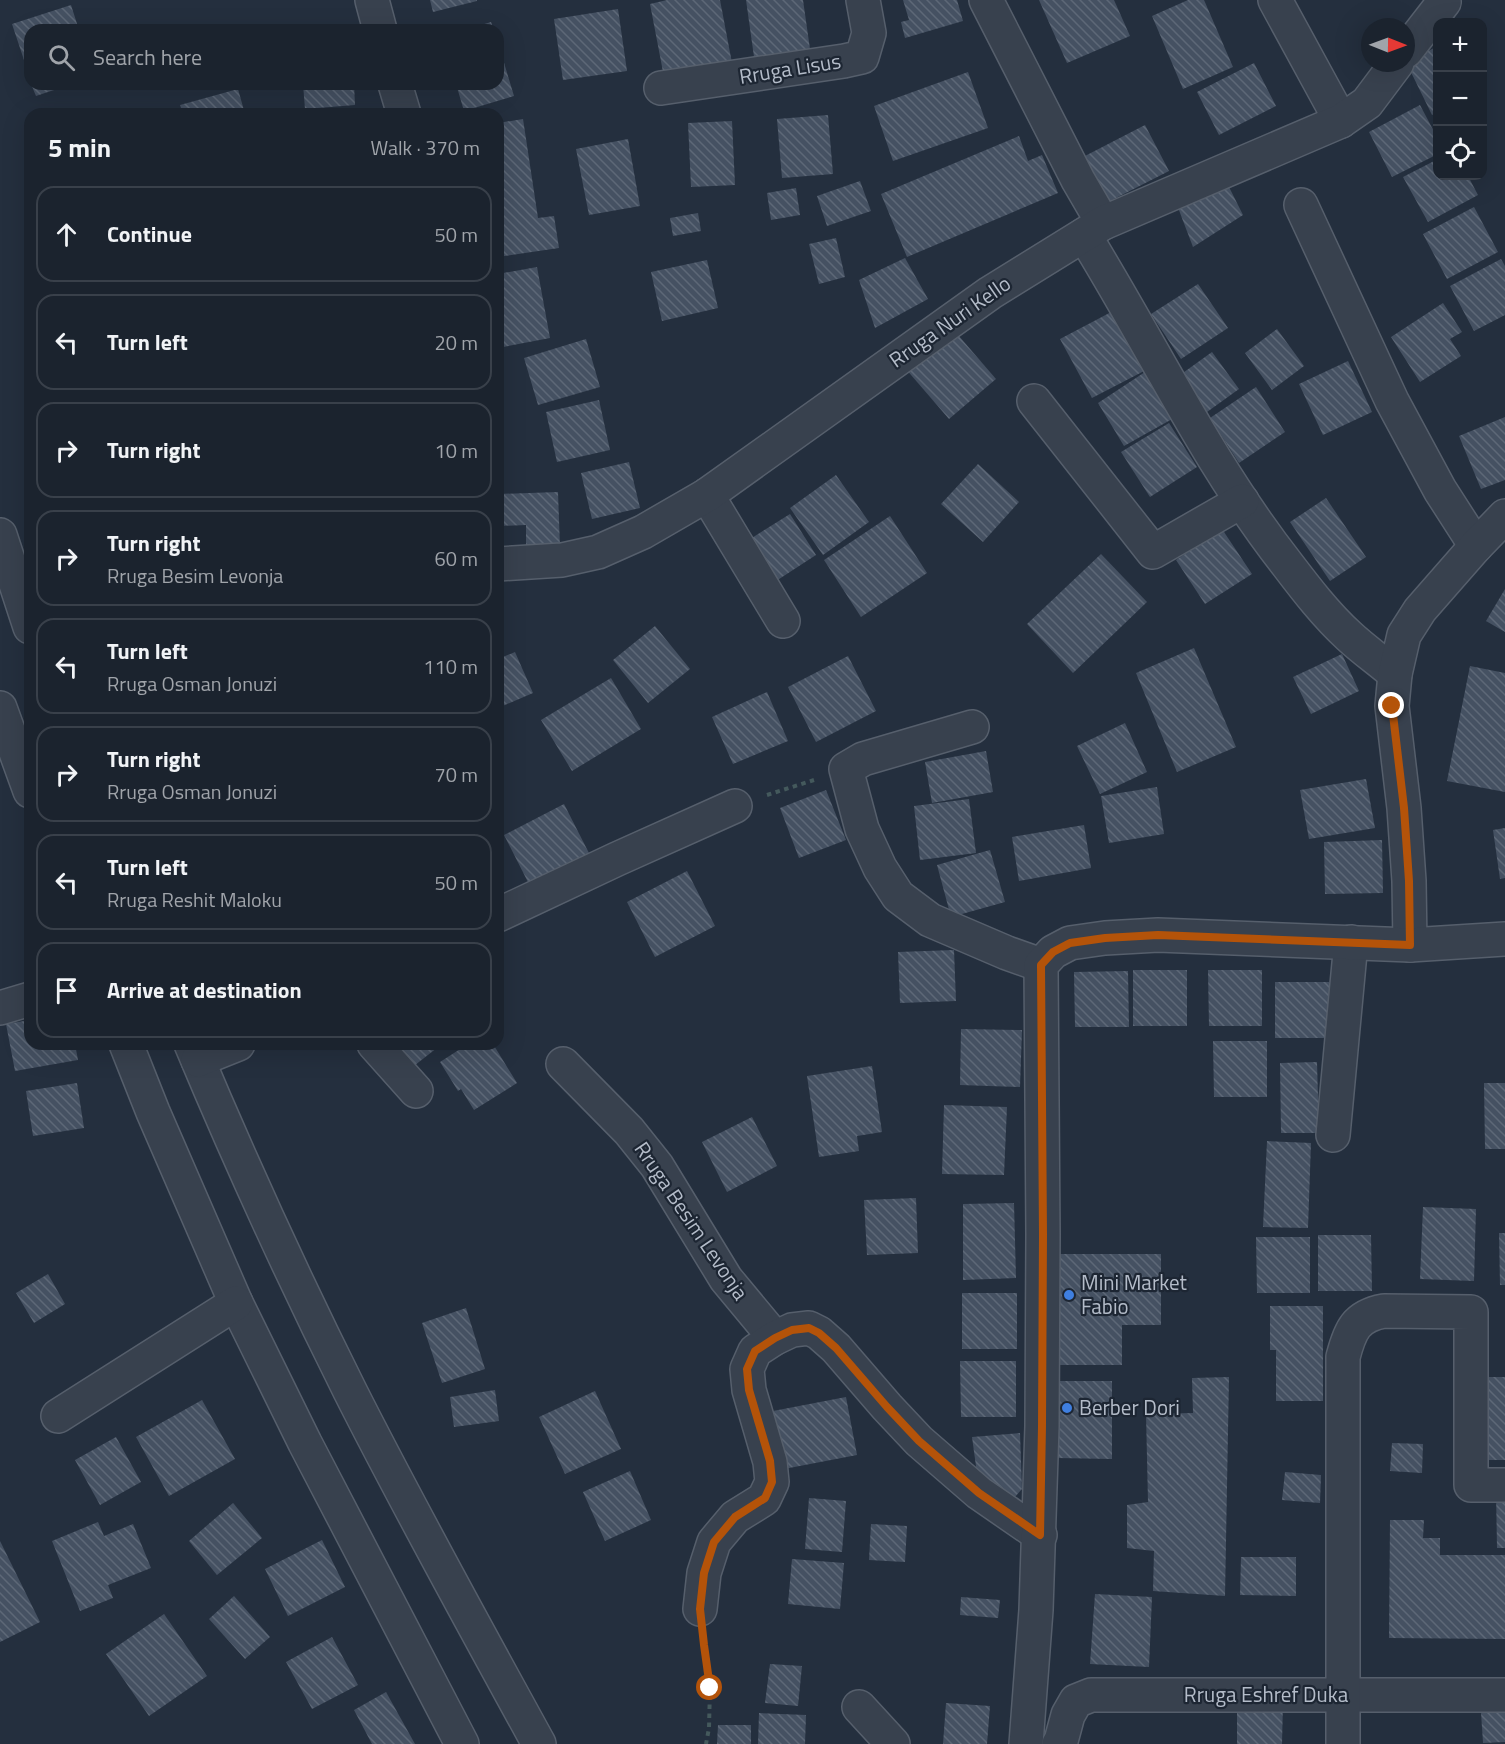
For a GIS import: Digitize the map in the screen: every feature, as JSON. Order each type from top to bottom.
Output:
[{"type":"street","points":[[372,0],[378,24]]},
{"type":"street","name":"Rruga Lisus","points":[[661,88],[862,57],[869,33],[863,0]]},
{"type":"street","points":[[986,0],[1073,170],[1110,278],[1204,444],[1265,536],[1310,593],[1348,636],[1395,674]]},
{"type":"street","points":[[1275,0],[1341,121]]},
{"type":"street","points":[[1415,39],[1444,2],[1443,0]]},
{"type":"street","name":"Rruga Nuri Kello","points":[[504,564],[562,560],[598,552],[643,531],[707,495],[990,293],[1094,230],[1341,121],[1367,103],[1390,72]]},
{"type":"street","points":[[397,90],[402,108]]},
{"type":"street","points":[[1301,205],[1392,401],[1440,490],[1476,546]]},
{"type":"street","points":[[1034,401],[1153,552],[1242,501]]},
{"type":"street","points":[[707,495],[783,621]]},
{"type":"street","points":[[1410,945],[1409,881],[1404,808],[1392,706],[1395,674],[1404,635],[1420,610],[1505,516]]},
{"type":"street","points":[[0,536],[24,605]]},
{"type":"street","points":[[0,708],[24,774]]},
{"type":"street","points":[[972,727],[863,759],[846,769],[862,829],[880,868],[898,896],[930,920],[1041,965]]},
{"type":"street","points":[[504,912],[735,806]]},
{"type":"street","points":[[1026,1744],[1040,1535],[1043,1234],[1041,965],[1053,952],[1070,943],[1105,938],[1158,935],[1410,945],[1505,939]]},
{"type":"street","points":[[1333,1135],[1351,942]]},
{"type":"street","points":[[0,1008],[24,1001]]},
{"type":"street","points":[[128,1050],[236,1303],[452,1740]]},
{"type":"street","points":[[379,1050],[416,1091]]},
{"type":"street","points":[[194,1052],[289,1263],[350,1391],[431,1547],[538,1744]]},
{"type":"street","name":"Rruga Besim Levonja","points":[[563,1064],[629,1131],[657,1166],[726,1279],[775,1338]]},
{"type":"street","points":[[58,1416],[236,1303]]},
{"type":"street","points":[[1343,1744],[1343,1357],[1347,1339],[1356,1325],[1370,1314],[1384,1311],[1471,1312],[1471,1485],[1505,1485]]},
{"type":"street","points":[[700,1609],[704,1573],[714,1542],[735,1517],[765,1498],[772,1482],[770,1461],[749,1390],[747,1369],[755,1351],[792,1330],[809,1328],[819,1333],[836,1348],[919,1441],[979,1493],[1040,1535]]},
{"type":"street","name":"Rruga Eshref Duka","points":[[1059,1744],[1068,1715],[1076,1701],[1091,1695],[1505,1695]]},
{"type":"street","points":[[859,1707],[893,1744]]},
{"type":"path","points":[[735,806],[846,769]]},
{"type":"path","points":[[700,1609],[710,1688],[709,1728],[706,1744]]},
{"type":"building","points":[[430,0],[477,0],[477,1],[433,12]]},
{"type":"building","points":[[667,0],[720,0],[732,63],[664,77],[650,4]]},
{"type":"building","points":[[746,0],[803,0],[811,56],[755,64]]},
{"type":"building","points":[[903,0],[957,0],[963,21],[905,38],[901,22],[909,20]]},
{"type":"building","points":[[1039,0],[1114,0],[1130,36],[1067,63]]},
{"type":"building","points":[[1188,0],[1204,0],[1233,67],[1183,89],[1152,16]]},
{"type":"building","points":[[71,5],[77,24],[24,24],[24,60],[12,24]]},
{"type":"building","points":[[618,9],[627,71],[563,80],[554,19]]},
{"type":"building","points":[[1433,48],[1432,115],[1411,72],[1415,72],[1415,58]]},
{"type":"building","points":[[504,63],[514,96],[474,108],[463,108],[458,90],[504,90]]},
{"type":"building","points":[[1254,63],[1276,106],[1219,135],[1197,92]]},
{"type":"building","points":[[968,72],[988,128],[893,161],[874,106]]},
{"type":"building","points":[[34,90],[54,90],[36,96]]},
{"type":"building","points":[[238,90],[243,108],[181,108],[180,105]]},
{"type":"building","points":[[303,90],[354,90],[355,105],[305,108]]},
{"type":"building","points":[[1420,105],[1433,130],[1433,156],[1392,177],[1369,132]]},
{"type":"building","points":[[828,115],[833,174],[782,178],[777,119]]},
{"type":"building","points":[[523,119],[538,218],[554,216],[559,248],[504,256],[504,122]]},
{"type":"building","points":[[732,121],[735,185],[691,187],[688,123]]},
{"type":"building","points":[[1145,125],[1169,171],[1106,203],[1083,157]]},
{"type":"building","points":[[1019,136],[1028,161],[1042,155],[1058,193],[907,257],[881,194]]},
{"type":"building","points":[[628,139],[640,206],[589,215],[576,149]]},
{"type":"building","points":[[1433,162],[1433,180],[1470,180],[1478,195],[1428,222],[1403,177]]},
{"type":"building","points":[[1223,175],[1243,215],[1193,247],[1177,205]]},
{"type":"building","points":[[860,181],[871,211],[827,226],[817,196]]},
{"type":"building","points":[[796,188],[800,215],[771,220],[767,193]]},
{"type":"building","points":[[1474,207],[1498,252],[1447,279],[1423,234]]},
{"type":"building","points":[[698,213],[701,231],[673,236],[670,218]]},
{"type":"building","points":[[836,238],[845,277],[819,284],[809,244]]},
{"type":"building","points":[[905,258],[928,299],[875,328],[859,280]]},
{"type":"building","points":[[1501,259],[1505,266],[1505,315],[1474,331],[1450,286]]},
{"type":"building","points":[[707,260],[718,308],[662,321],[651,272]]},
{"type":"building","points":[[537,267],[550,338],[504,347],[504,273]]},
{"type":"building","points":[[1198,284],[1228,328],[1181,359],[1151,314]]},
{"type":"building","points":[[1443,303],[1462,332],[1450,339],[1461,356],[1420,382],[1391,337]]},
{"type":"building","points":[[1115,310],[1146,370],[1092,398],[1060,339]]},
{"type":"building","points":[[952,328],[996,379],[949,419],[905,368]]},
{"type":"building","points":[[1277,329],[1304,366],[1272,390],[1245,353]]},
{"type":"building","points":[[586,339],[600,387],[538,405],[524,358]]},
{"type":"building","points":[[1212,352],[1239,389],[1207,412],[1180,375]]},
{"type":"building","points":[[1348,361],[1372,412],[1323,435],[1299,384]]},
{"type":"building","points":[[1145,372],[1174,418],[1124,446],[1098,403]]},
{"type":"building","points":[[1256,387],[1285,432],[1239,463],[1210,418]]},
{"type":"building","points":[[599,400],[610,450],[557,462],[546,412]]},
{"type":"building","points":[[1505,417],[1505,480],[1481,489],[1459,436]]},
{"type":"building","points":[[1169,423],[1197,467],[1150,497],[1121,452]]},
{"type":"building","points":[[629,462],[640,508],[592,519],[581,473]]},
{"type":"building","points":[[978,464],[1019,502],[983,542],[941,504]]},
{"type":"building","points":[[836,475],[869,522],[823,555],[790,508]]},
{"type":"building","points":[[558,492],[560,547],[526,548],[526,525],[504,526],[504,494]]},
{"type":"building","points":[[1326,498],[1366,557],[1330,581],[1290,522]]},
{"type":"building","points":[[790,514],[816,555],[773,583],[747,541]]},
{"type":"building","points":[[890,516],[927,573],[861,617],[824,560]]},
{"type":"building","points":[[1222,529],[1252,574],[1205,604],[1176,560]]},
{"type":"building","points":[[1101,554],[1147,602],[1073,673],[1027,624]]},
{"type":"building","points":[[1505,589],[1505,632],[1486,621]]},
{"type":"building","points":[[655,626],[690,669],[648,703],[613,660]]},
{"type":"building","points":[[1194,648],[1236,747],[1177,772],[1136,673]]},
{"type":"building","points":[[515,652],[533,693],[504,705],[504,657]]},
{"type":"building","points":[[1342,654],[1359,691],[1311,714],[1293,677]]},
{"type":"building","points":[[848,656],[876,711],[816,742],[788,687]]},
{"type":"building","points":[[1470,666],[1505,673],[1505,792],[1447,781]]},
{"type":"building","points":[[611,678],[641,729],[572,771],[541,720]]},
{"type":"building","points":[[767,692],[788,741],[733,764],[712,717]]},
{"type":"building","points":[[1125,723],[1147,772],[1100,794],[1077,746]]},
{"type":"building","points":[[986,751],[993,792],[932,803],[925,762]]},
{"type":"building","points":[[1366,779],[1375,828],[1309,839],[1300,790]]},
{"type":"building","points":[[1157,787],[1164,834],[1109,843],[1101,796]]},
{"type":"building","points":[[826,790],[846,840],[799,858],[780,808]]},
{"type":"building","points":[[969,799],[976,853],[920,860],[914,806]]},
{"type":"building","points":[[564,804],[592,859],[532,890],[504,835]]},
{"type":"building","points":[[1084,825],[1091,868],[1019,881],[1012,837]]},
{"type":"building","points":[[1505,828],[1505,878],[1500,879],[1493,830]]},
{"type":"building","points":[[1382,840],[1383,893],[1325,894],[1324,842]]},
{"type":"building","points":[[990,850],[1005,902],[951,917],[937,865]]},
{"type":"building","points":[[687,871],[715,926],[655,957],[627,902]]},
{"type":"building","points":[[954,950],[956,1001],[900,1003],[898,952]]},
{"type":"building","points":[[1133,970],[1187,970],[1187,1026],[1133,1026]]},
{"type":"building","points":[[1208,970],[1262,970],[1262,1026],[1209,1026]]},
{"type":"building","points":[[1128,971],[1129,1027],[1075,1027],[1074,972]]},
{"type":"building","points":[[1275,982],[1329,982],[1329,1038],[1275,1038]]},
{"type":"building","points":[[24,1021],[24,1050],[76,1050],[78,1060],[15,1071],[6,1024]]},
{"type":"building","points":[[961,1029],[1022,1030],[1020,1087],[960,1085]]},
{"type":"building","points":[[1213,1041],[1267,1041],[1267,1097],[1214,1097]]},
{"type":"building","points":[[396,1050],[434,1050],[410,1069]]},
{"type":"building","points":[[459,1050],[497,1050],[517,1083],[474,1110],[461,1089],[458,1091],[440,1062]]},
{"type":"building","points":[[1317,1062],[1319,1133],[1281,1133],[1280,1063]]},
{"type":"building","points":[[872,1066],[882,1132],[857,1136],[859,1151],[819,1157],[807,1076]]},
{"type":"building","points":[[77,1083],[84,1128],[33,1136],[26,1091]]},
{"type":"building","points":[[1484,1083],[1505,1083],[1505,1149],[1485,1149]]},
{"type":"building","points":[[944,1105],[1007,1107],[1004,1175],[942,1174]]},
{"type":"building","points":[[752,1117],[777,1166],[727,1192],[702,1142]]},
{"type":"building","points":[[1267,1141],[1311,1143],[1308,1228],[1263,1227]]},
{"type":"building","points":[[916,1198],[918,1253],[867,1255],[864,1200]]},
{"type":"building","points":[[1014,1203],[1016,1278],[963,1280],[963,1204]]},
{"type":"building","points":[[1423,1207],[1476,1209],[1474,1281],[1420,1279]]},
{"type":"building","points":[[1499,1233],[1505,1233],[1505,1285],[1500,1285]]},
{"type":"building","points":[[1318,1235],[1371,1235],[1372,1291],[1318,1291]]},
{"type":"building","points":[[1256,1237],[1310,1237],[1310,1293],[1257,1293]]},
{"type":"building","points":[[1057,1254],[1161,1254],[1161,1325],[1122,1325],[1122,1365],[1057,1365]]},
{"type":"building","points":[[48,1274],[65,1304],[34,1323],[16,1293]]},
{"type":"building","points":[[962,1293],[1017,1293],[1017,1349],[962,1349]]},
{"type":"building","points":[[1270,1306],[1323,1306],[1323,1401],[1276,1401],[1276,1350],[1270,1350]]},
{"type":"building","points":[[466,1308],[485,1369],[442,1383],[422,1323]]},
{"type":"building","points":[[960,1361],[1016,1361],[1016,1417],[961,1417]]},
{"type":"building","points":[[1229,1377],[1225,1596],[1153,1591],[1154,1551],[1127,1548],[1127,1505],[1148,1502],[1146,1414],[1193,1413],[1192,1378]]},
{"type":"building","points":[[1472,1377],[1505,1377],[1505,1460],[1473,1460]]},
{"type":"building","points":[[1057,1381],[1112,1381],[1112,1459],[1057,1458]]},
{"type":"building","points":[[495,1390],[499,1421],[454,1427],[450,1397]]},
{"type":"building","points":[[595,1391],[621,1449],[565,1474],[539,1417]]},
{"type":"building","points":[[846,1397],[857,1455],[784,1469],[773,1411]]},
{"type":"building","points":[[202,1400],[235,1459],[169,1496],[136,1437]]},
{"type":"building","points":[[1020,1433],[1022,1489],[1014,1498],[978,1481],[972,1437]]},
{"type":"building","points":[[116,1437],[141,1482],[100,1505],[75,1460]]},
{"type":"building","points":[[1392,1443],[1423,1444],[1422,1473],[1390,1471]]},
{"type":"building","points":[[630,1471],[651,1520],[605,1541],[583,1492]]},
{"type":"building","points":[[1285,1472],[1321,1475],[1320,1503],[1282,1500]]},
{"type":"building","points":[[1496,1491],[1505,1491],[1505,1548],[1497,1548]]},
{"type":"building","points":[[809,1498],[846,1501],[842,1552],[805,1549]]},
{"type":"building","points":[[233,1503],[262,1538],[217,1575],[189,1541]]},
{"type":"building","points":[[1390,1520],[1424,1520],[1423,1538],[1440,1538],[1440,1555],[1505,1555],[1505,1639],[1389,1638]]},
{"type":"building","points":[[98,1522],[104,1536],[133,1524],[151,1568],[108,1585],[113,1598],[80,1611],[52,1541]]},
{"type":"building","points":[[871,1524],[907,1526],[905,1562],[869,1560]]},
{"type":"building","points":[[322,1540],[345,1587],[288,1616],[265,1569]]},
{"type":"building","points":[[0,1541],[40,1622],[0,1642]]},
{"type":"building","points":[[1241,1557],[1296,1557],[1296,1596],[1240,1595]]},
{"type":"building","points":[[792,1559],[844,1563],[840,1609],[788,1604]]},
{"type":"building","points":[[1095,1594],[1152,1597],[1149,1667],[1090,1664]]},
{"type":"building","points":[[234,1596],[270,1637],[245,1659],[209,1619]]},
{"type":"building","points":[[961,1597],[1000,1600],[998,1618],[960,1615]]},
{"type":"building","points":[[164,1614],[207,1676],[149,1716],[106,1654]]},
{"type":"building","points":[[332,1637],[358,1685],[312,1709],[286,1662]]},
{"type":"building","points":[[770,1664],[802,1666],[798,1706],[765,1703]]},
{"type":"building","points":[[386,1692],[415,1744],[372,1744],[354,1710]]},
{"type":"building","points":[[1237,1701],[1283,1702],[1282,1744],[1237,1744]]},
{"type":"building","points":[[946,1703],[990,1706],[987,1744],[943,1744]]},
{"type":"building","points":[[1505,1711],[1505,1742],[1483,1743],[1481,1712]]},
{"type":"building","points":[[759,1713],[806,1715],[805,1744],[758,1744]]},
{"type":"building","points":[[718,1725],[751,1725],[751,1744],[717,1744]]},
{"type":"place","name":"Mini Market Fabio","points":[[1069,1295]]},
{"type":"place","name":"Berber Dori","points":[[1067,1408]]},
{"type":"route","points":[[710,1688],[700,1609],[704,1573],[714,1542],[735,1517],[765,1498],[772,1482],[770,1461],[749,1390],[747,1369],[755,1351],[792,1330],[809,1328],[819,1333],[836,1348],[919,1441],[979,1493],[1040,1535],[1043,1234],[1041,965],[1053,952],[1070,943],[1105,938],[1158,935],[1410,945],[1409,881],[1404,808],[1392,706]]}]
